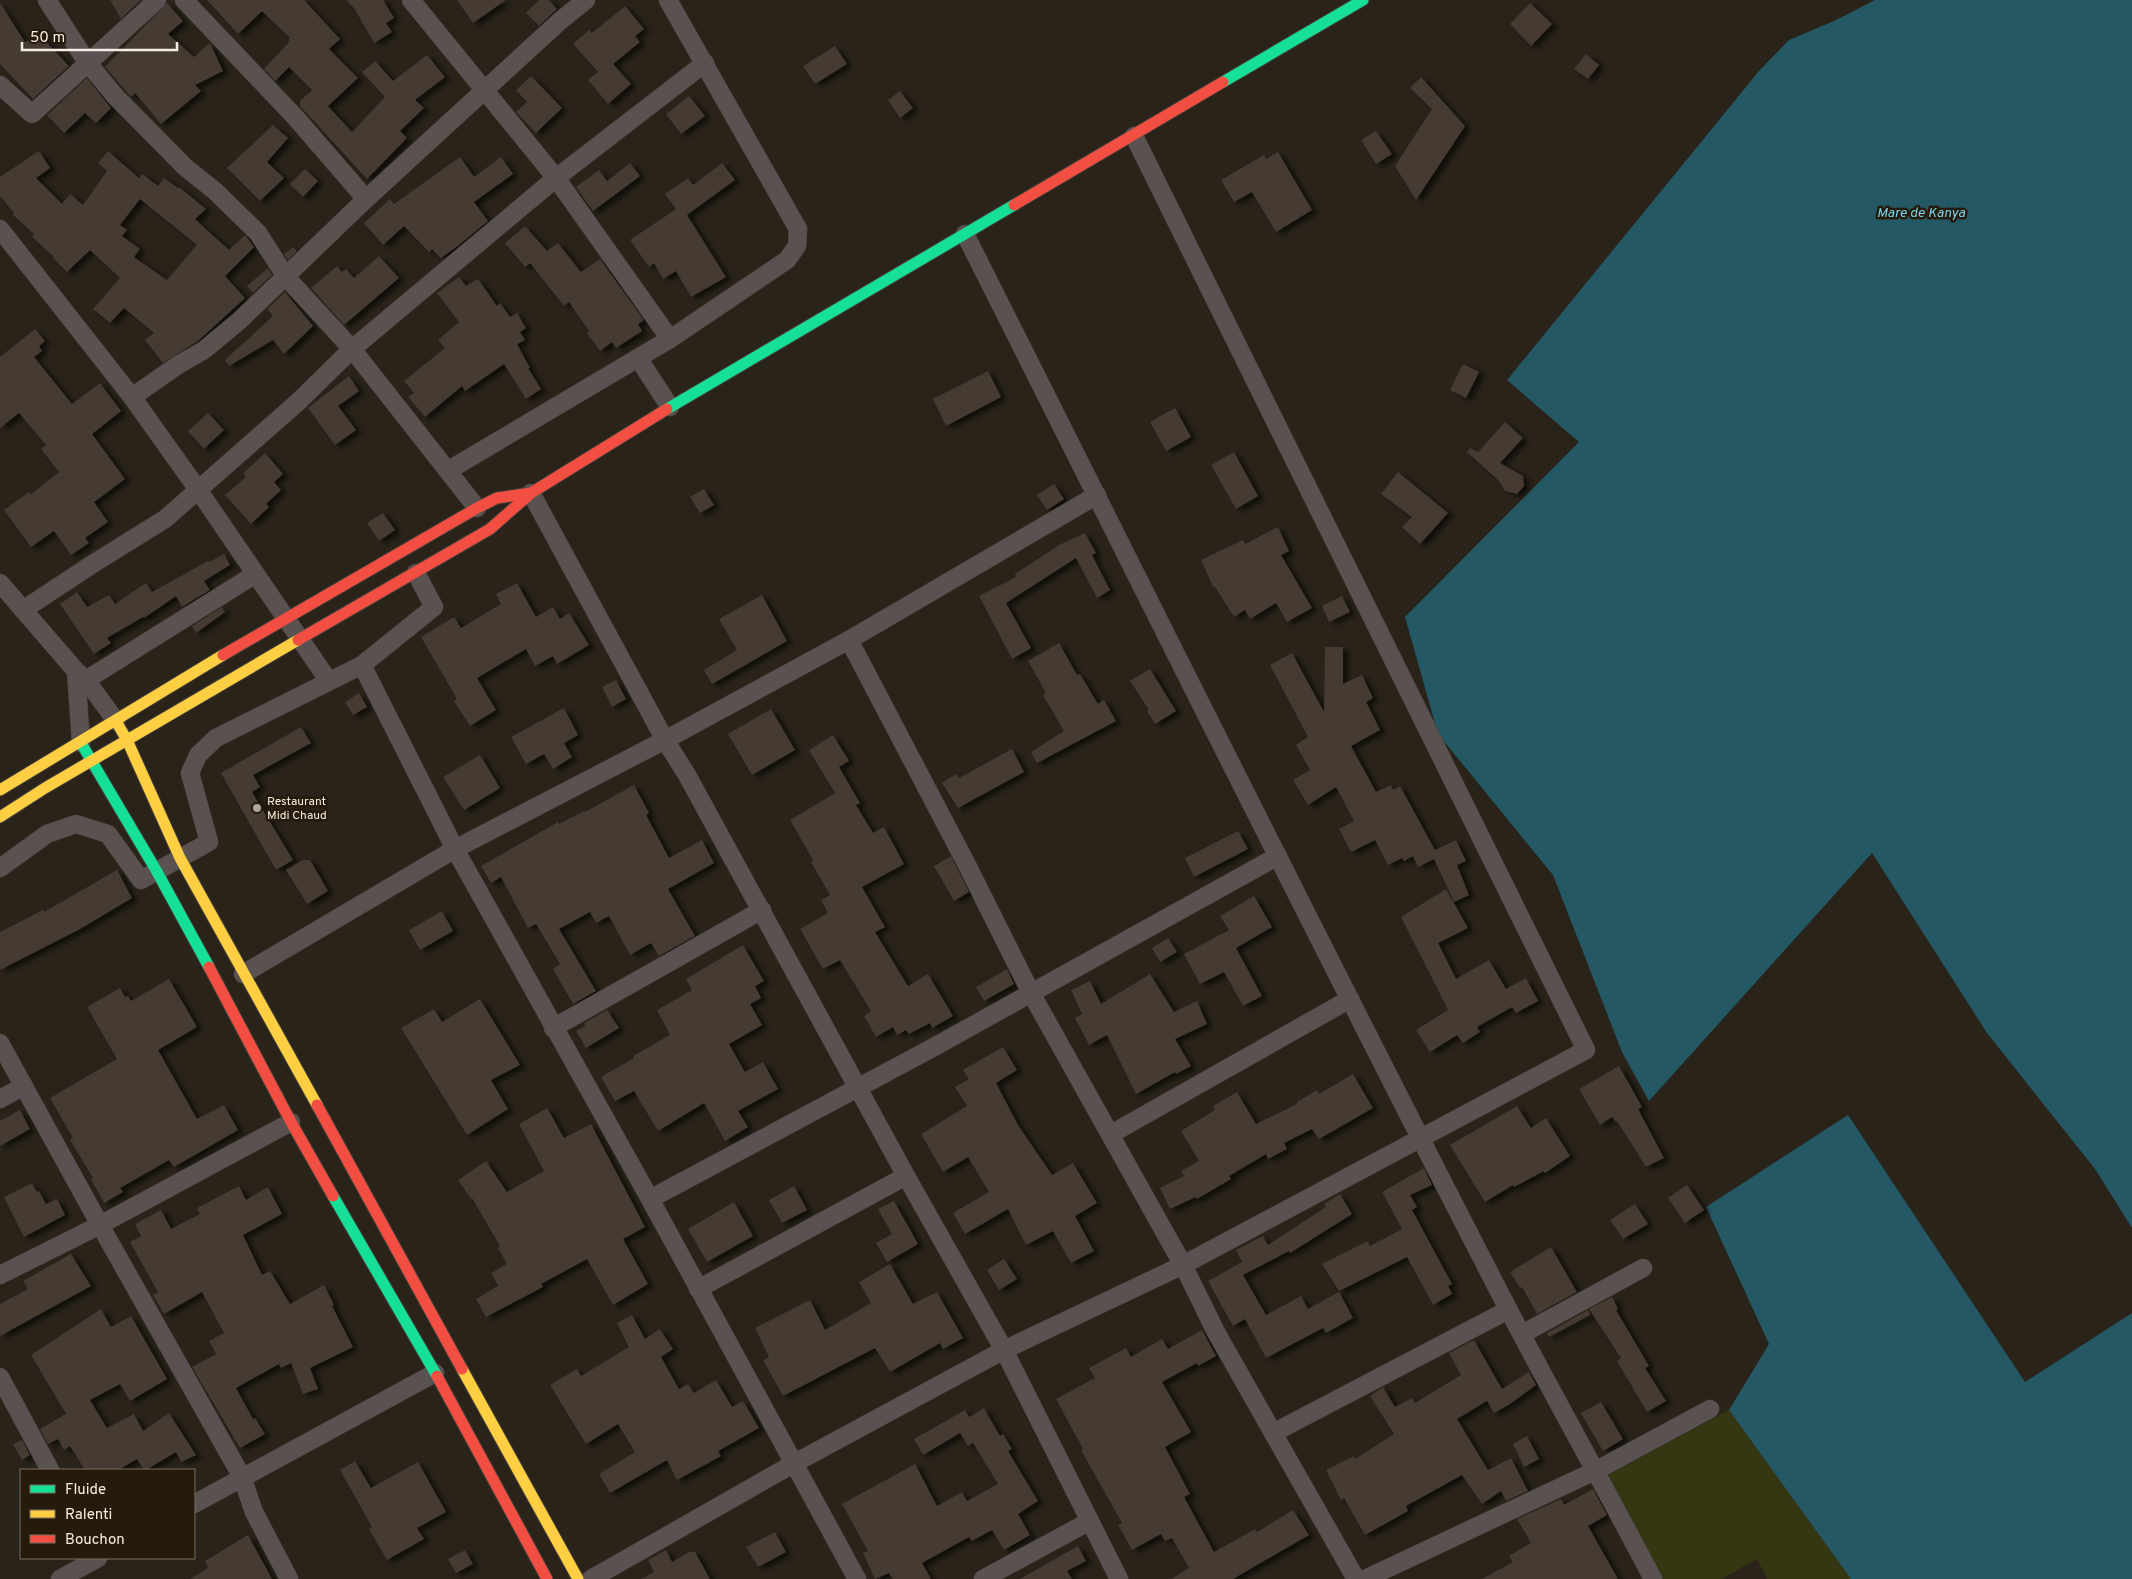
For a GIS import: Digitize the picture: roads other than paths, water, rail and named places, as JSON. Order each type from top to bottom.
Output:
[{"type":"main road","points":[[0,817],[92,761],[490,529],[531,493],[614,440],[1363,0]]},
{"type":"main road","points":[[0,790],[81,743],[285,618],[477,508],[497,498],[531,493]]},
{"type":"main road","points":[[116,721],[128,740],[180,858],[578,1579]]},
{"type":"main road","points":[[81,743],[156,870],[291,1122],[435,1373],[547,1579]]},
{"type":"street","points":[[47,0],[87,62],[115,96],[185,167],[216,191],[258,233],[286,277],[352,349],[477,508]]},
{"type":"street","points":[[0,84],[32,114],[157,0]]},
{"type":"street","points":[[184,0],[296,118],[366,199]]},
{"type":"street","points":[[412,0],[556,178],[670,339]]},
{"type":"street","points":[[132,397],[178,364],[204,350],[286,277],[366,199],[486,91],[561,20],[586,0]]},
{"type":"street","points":[[449,470],[670,339],[787,260],[793,254],[798,239],[798,230],[668,0]]},
{"type":"street","points":[[23,610],[90,565],[165,519],[298,402],[352,349],[556,178],[705,63]]},
{"type":"street","points":[[591,1579],[793,1464],[1004,1350],[1183,1265],[1586,1050],[1134,136]]},
{"type":"street","points":[[0,229],[132,397],[199,491],[254,575],[328,680]]},
{"type":"street","points":[[965,234],[1420,1138],[1508,1310],[1597,1470],[1653,1579]]},
{"type":"street","points":[[638,358],[670,407]]},
{"type":"street","points":[[531,493],[665,740],[687,775],[906,1176],[1004,1350],[1119,1579]]},
{"type":"street","points":[[243,974],[455,850],[665,740],[849,640],[1097,495]]},
{"type":"street","points":[[0,868],[47,834],[76,824],[108,834],[141,880],[209,842],[190,773],[198,755],[216,738],[328,680],[362,665],[434,607],[416,573]]},
{"type":"street","points":[[81,676],[254,575]]},
{"type":"street","points":[[0,583],[81,676],[116,721]]},
{"type":"street","points":[[849,640],[1031,993],[1183,1265],[1217,1334],[1356,1579]]},
{"type":"street","points":[[362,665],[455,850],[650,1199],[857,1579]]},
{"type":"street","points":[[81,676],[81,743]]},
{"type":"street","points":[[650,1199],[742,1151],[1278,856]]},
{"type":"street","points":[[554,1028],[762,910]]},
{"type":"street","points":[[1111,1134],[1350,999]]},
{"type":"street","points":[[0,1043],[242,1477],[254,1512],[289,1579]]},
{"type":"street","points":[[0,1099],[24,1086]]},
{"type":"street","points":[[0,1275],[100,1225],[291,1122]]},
{"type":"street","points":[[698,1289],[906,1176]]},
{"type":"street","points":[[1522,1334],[1644,1268]]},
{"type":"street","points":[[1273,1433],[1508,1310]]},
{"type":"street","points":[[195,1503],[435,1373]]},
{"type":"street","points":[[0,1377],[49,1469]]},
{"type":"street","points":[[1365,1579],[1597,1470],[1710,1409]]},
{"type":"street","points":[[983,1579],[1090,1521]]},
{"type":"street","points":[[60,1579],[96,1559]]},
{"type":"water","name":"Mare de Kanya","points":[[1875,0],[2132,0],[2132,1228],[2095,1169],[1987,1033],[1872,853],[1649,1101],[1622,1052],[1553,875],[1438,734],[1405,617],[1579,442],[1507,380],[1759,71],[1789,40],[1834,21]]},
{"type":"water","points":[[1848,1115],[2025,1382],[2132,1313],[2132,1579],[1851,1579],[1729,1410],[1769,1344],[1706,1207]]},
{"type":"place","name":"Restaurant Midi Chaud","points":[[257,808]]}]
